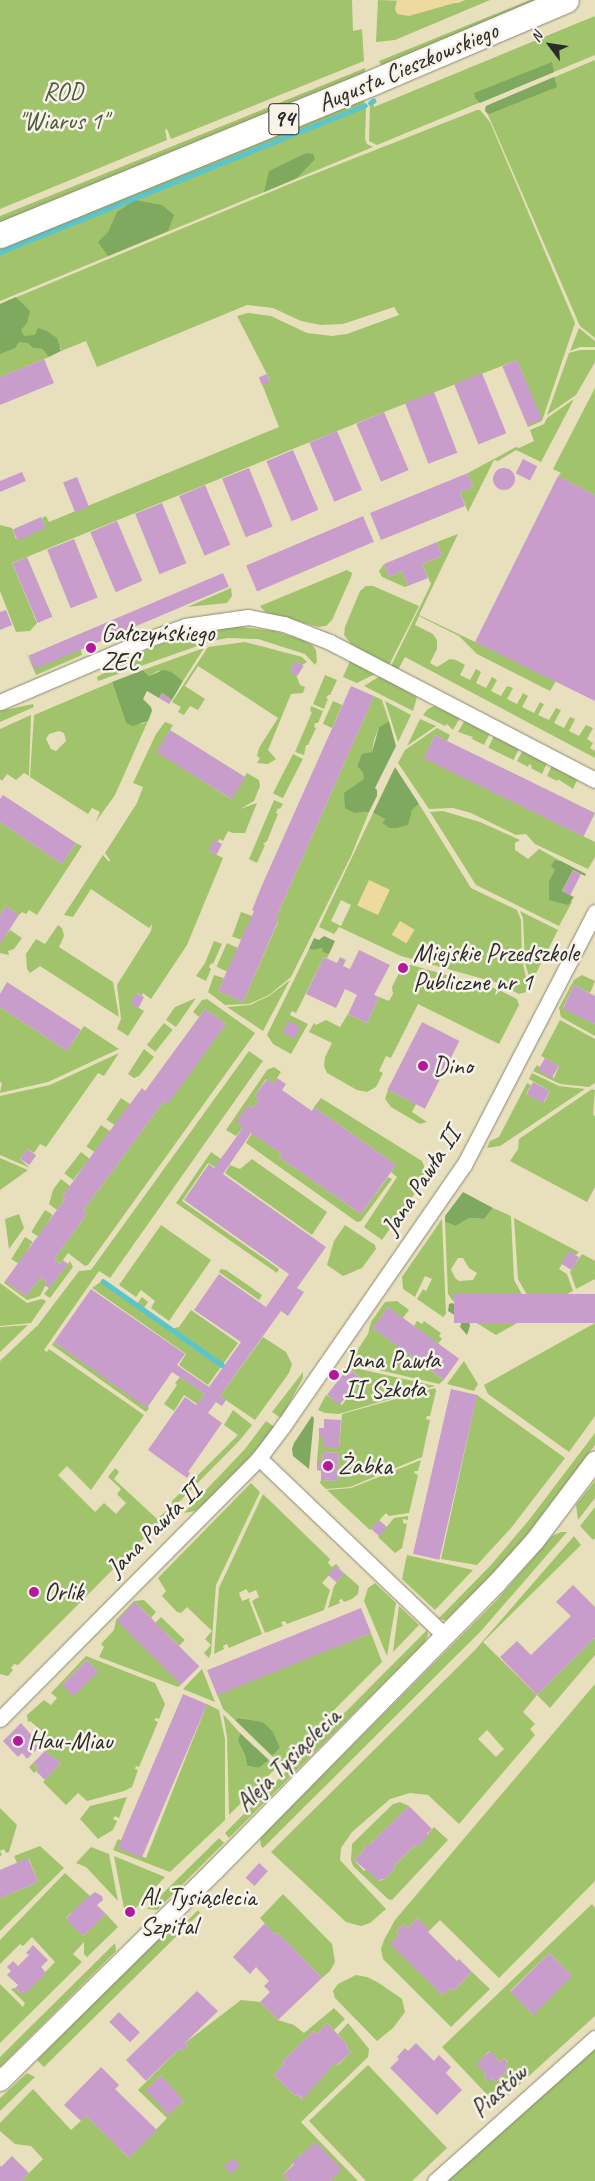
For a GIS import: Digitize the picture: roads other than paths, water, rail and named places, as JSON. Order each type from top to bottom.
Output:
[{"type":"main road","name":"Augusta Cieszkowskiego","points":[[0,235],[368,84],[566,0]]},
{"type":"street","points":[[0,702],[157,636],[186,626],[248,617],[284,624],[330,642],[595,780]]},
{"type":"street","name":"Jana Pawła II","points":[[0,1719],[259,1458],[464,1165],[595,912]]},
{"type":"street","points":[[259,1458],[445,1636]]},
{"type":"street","name":"Aleja Tysiąclecia","points":[[0,2082],[214,1870],[445,1636],[534,1541],[595,1460]]},
{"type":"street","name":"Piastów","points":[[435,2181],[595,2038]]},
{"type":"waterway","points":[[0,252],[365,105]]},
{"type":"waterway","points":[[103,1281],[222,1365]]},
{"type":"place","name":"Gałczyńskiego ZEC","points":[[91,648]]},
{"type":"place","name":"Miejskie Przedszkole Publiczne nr 1","points":[[403,968]]},
{"type":"place","name":"Dino","points":[[423,1066]]},
{"type":"place","name":"Jana Pawła II Szkoła","points":[[334,1375]]},
{"type":"place","name":"Żabka","points":[[328,1466]]},
{"type":"place","name":"Orlik","points":[[34,1592]]},
{"type":"place","name":"Hau-Miau","points":[[18,1741]]},
{"type":"place","name":"Al. Tysiąclecia Szpital","points":[[130,1912]]},
{"type":"park label","name":"ROD \"Wiarus 1\"","points":[[63,108]]}]
